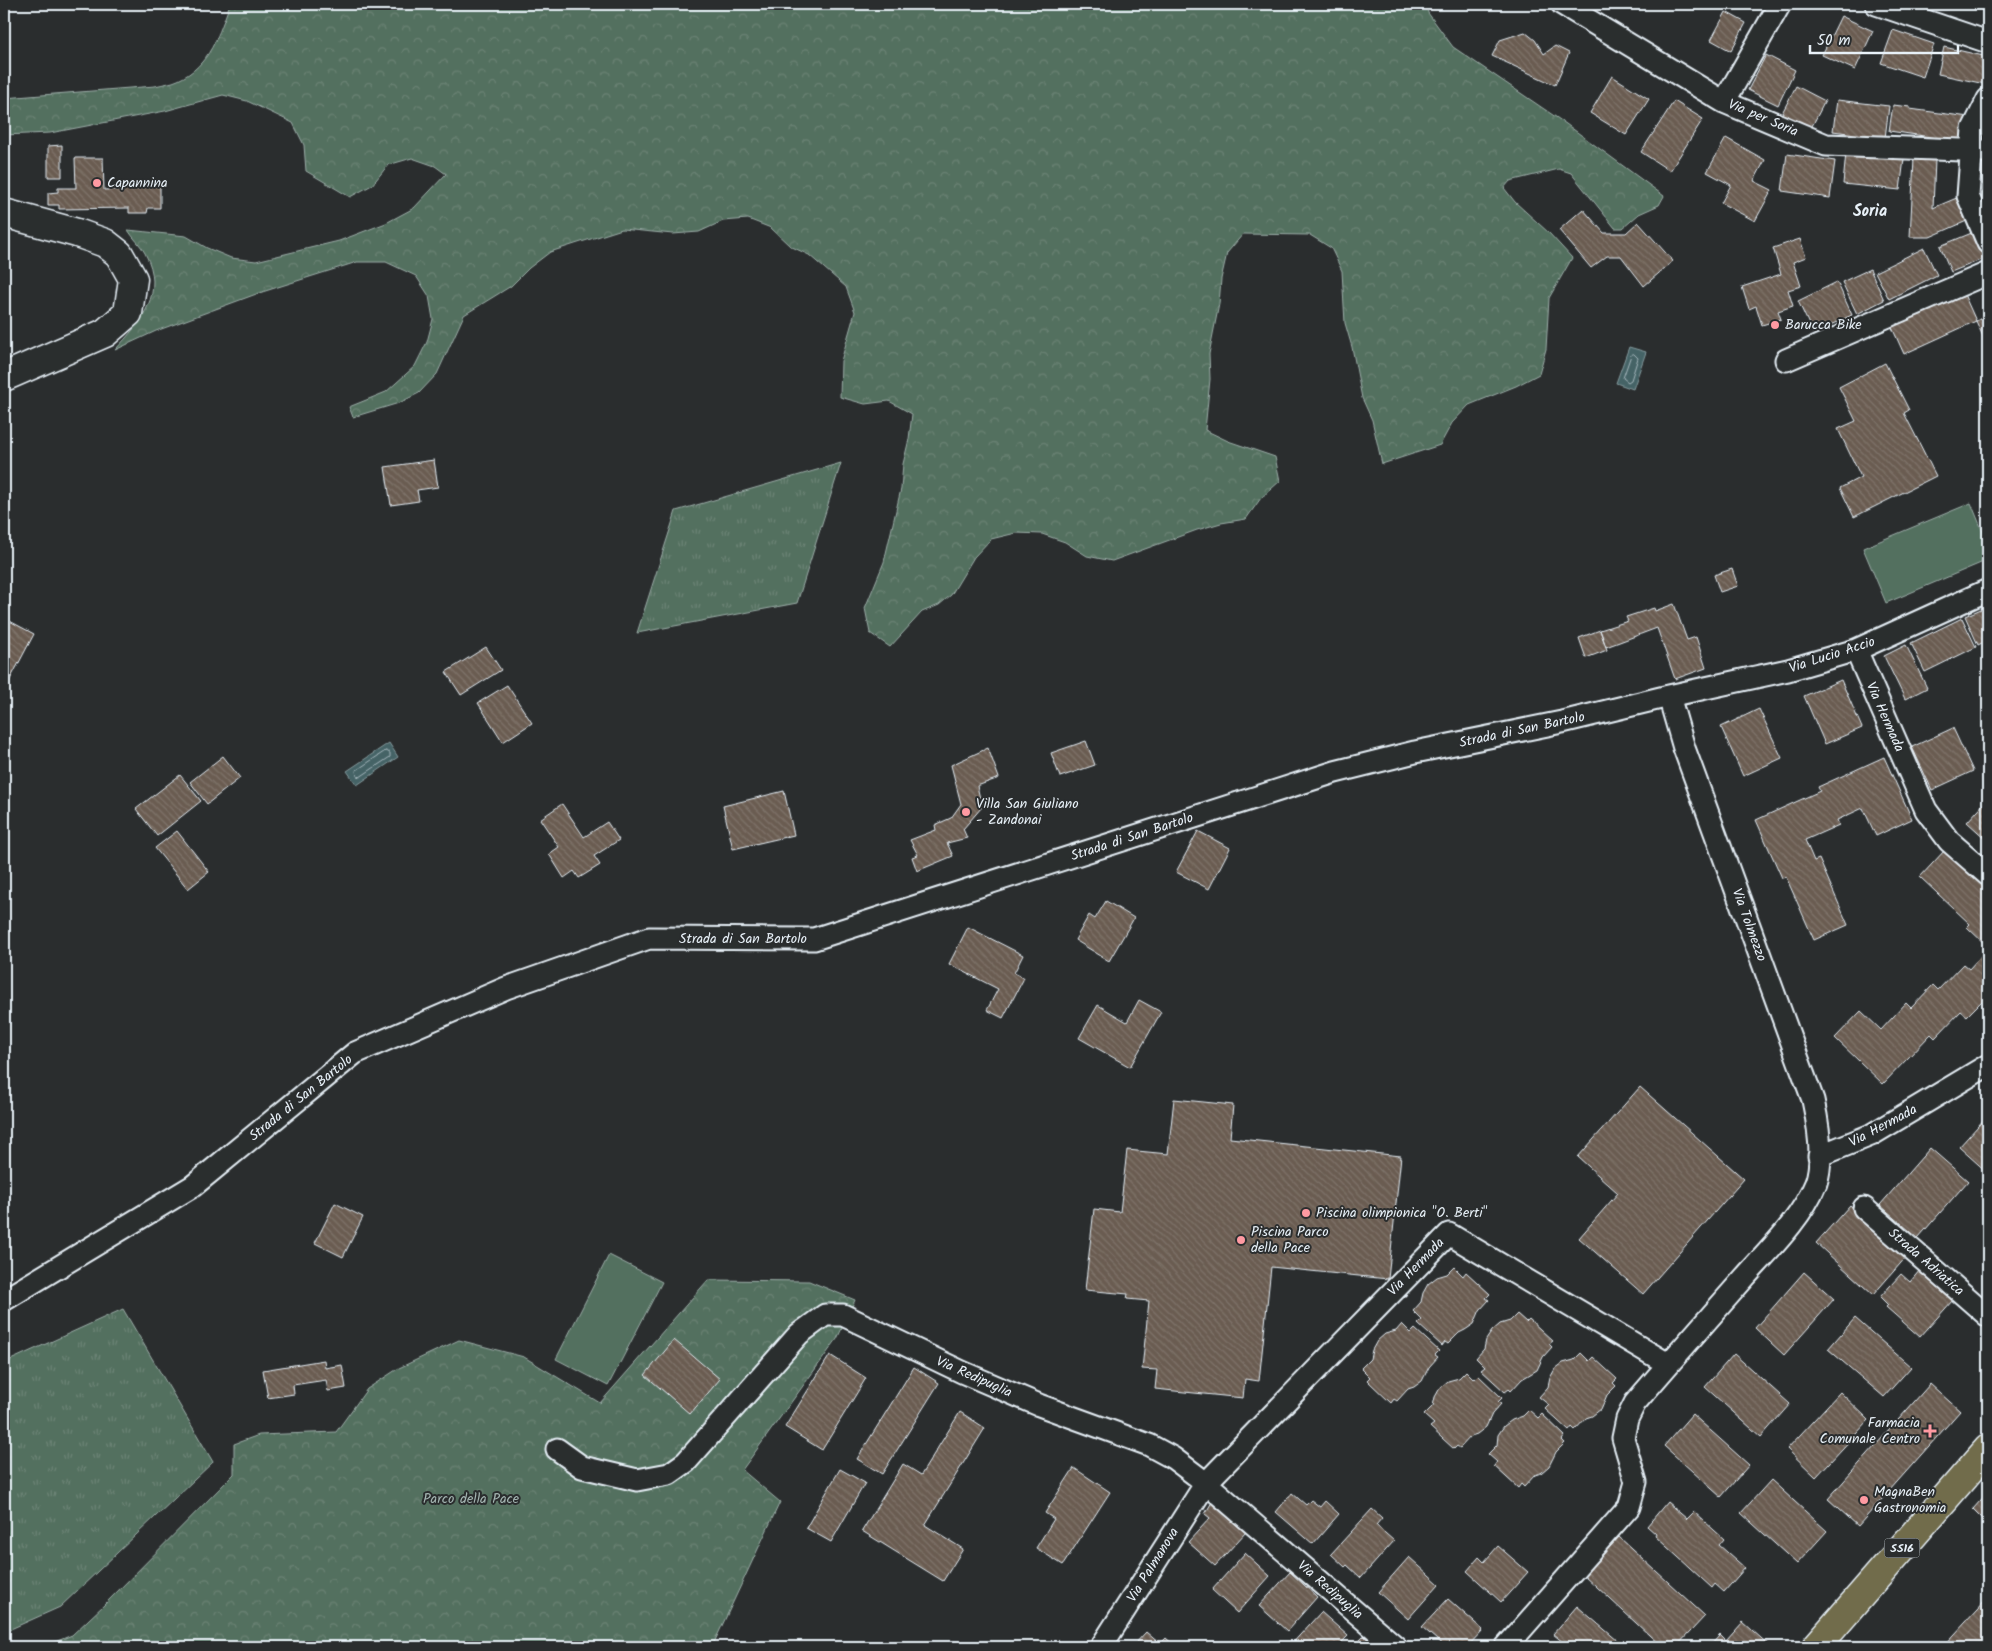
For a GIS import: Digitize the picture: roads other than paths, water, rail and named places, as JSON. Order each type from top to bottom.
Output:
[{"type":"main road","name":"SS16","points":[[1816,1647],[1988,1449]]},
{"type":"street","name":"Via per Soria","points":[[1562,4],[1724,102],[1826,144],[1980,150]]},
{"type":"street","points":[[1724,102],[1780,4]]},
{"type":"street","points":[[1876,4],[1988,42]]},
{"type":"street","points":[[1988,99],[1973,129],[1980,150],[1968,196],[1988,243]]},
{"type":"street","points":[[4,213],[105,243],[119,254],[133,279],[128,313],[105,333],[4,376]]},
{"type":"street","points":[[1786,360],[1988,273]]},
{"type":"street","name":"Via Lucio Accio","points":[[1668,696],[1788,670],[1856,650],[1988,590]]},
{"type":"street","name":"Via Hermada","points":[[1856,650],[1926,810],[1949,841],[1988,875]]},
{"type":"street","name":"Via Tolmezzo","points":[[1668,696],[1684,748],[1813,1100],[1820,1131],[1819,1156]]},
{"type":"street","name":"Strada di San Bartolo","points":[[4,1300],[193,1186],[356,1053],[506,988],[649,938],[814,939],[1335,772],[1415,752],[1562,722],[1668,696]]},
{"type":"street","name":"Via Hermada","points":[[1819,1156],[1870,1135],[1988,1065]]},
{"type":"street","points":[[1506,1647],[1629,1507],[1636,1482],[1623,1438],[1624,1427],[1635,1403],[1792,1222],[1807,1201],[1816,1181],[1819,1156]]},
{"type":"street","name":"Strada Adriatica","points":[[1864,1208],[1988,1316]]},
{"type":"street","name":"Via Hermada","points":[[1206,1483],[1449,1234],[1668,1364]]},
{"type":"street","name":"Via Redipuglia","points":[[557,1449],[582,1467],[637,1480],[669,1474],[686,1462],[799,1334],[825,1315],[843,1315],[962,1372],[1039,1405],[1149,1445],[1174,1458],[1206,1483],[1396,1647]]},
{"type":"street","name":"Via Palmanova","points":[[1102,1647],[1206,1483]]},
{"type":"water","points":[[1629,347],[1646,352],[1633,389],[1616,383]]},
{"type":"water","points":[[389,743],[398,757],[357,785],[347,771]]},
{"type":"place","name":"Capannina","points":[[97,183]]},
{"type":"place","name":"Barucca Bike","points":[[1775,325]]},
{"type":"place","name":"Villa San Giuliano - Zandonai","points":[[966,812]]},
{"type":"place","name":"Piscina olimpionica \"O. Berti\"","points":[[1306,1213]]},
{"type":"place","name":"Piscina Parco della Pace","points":[[1241,1240]]},
{"type":"place","name":"Farmacia Comunale Centro","points":[[1930,1431]]},
{"type":"place","name":"MagnaBen Gastronomia","points":[[1864,1500]]},
{"type":"district","name":"Soria","points":[[1870,211]]},
{"type":"park label","name":"Parco della Pace","points":[[471,1499]]}]
